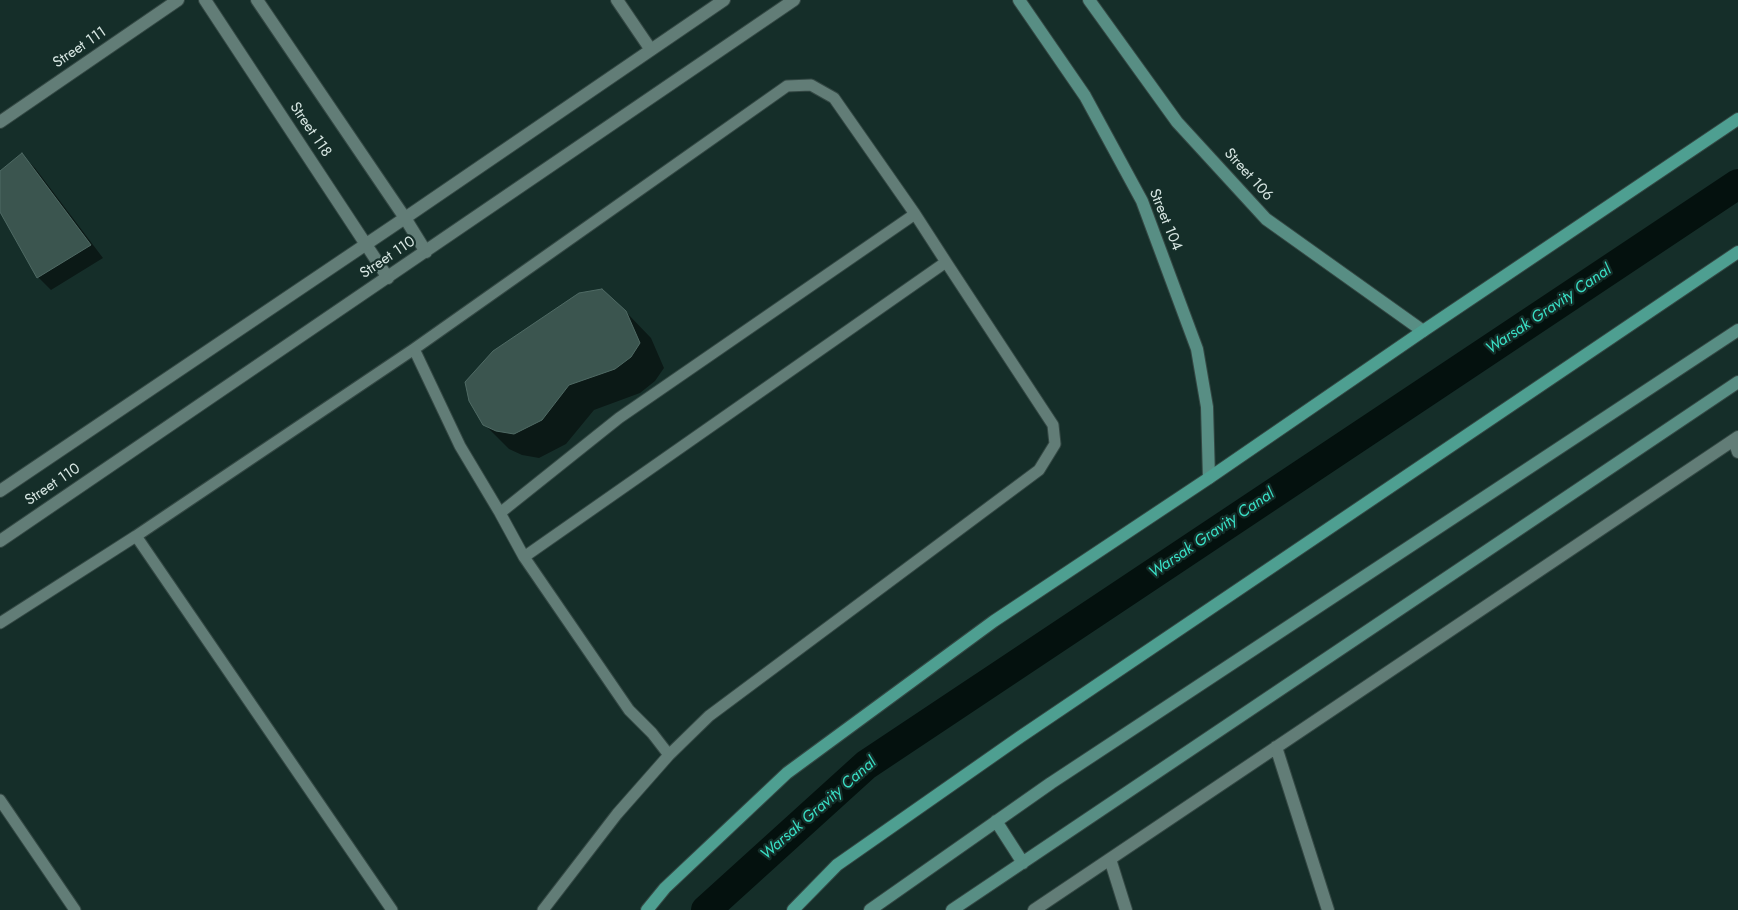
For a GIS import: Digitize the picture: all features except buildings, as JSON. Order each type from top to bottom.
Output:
[{"type":"main road","name":"Street 104","points":[[1020,0],[1085,96],[1142,201],[1197,349],[1207,407],[1209,478]]},
{"type":"main road","name":"Street 106","points":[[1089,0],[1177,122],[1266,220],[1423,331]]},
{"type":"main road","points":[[647,910],[665,888],[787,773],[994,621],[1209,478],[1738,119]]},
{"type":"main road","points":[[793,910],[837,865],[1738,252]]},
{"type":"main road","points":[[870,910],[1059,777],[1738,330]]},
{"type":"main road","points":[[952,910],[1738,382]]},
{"type":"main road","points":[[996,821],[1023,863]]},
{"type":"street","name":"Street 111","points":[[0,122],[178,0]]},
{"type":"street","name":"Street 118","points":[[205,0],[388,278]]},
{"type":"street","points":[[257,0],[406,218],[426,252]]},
{"type":"street","points":[[617,0],[651,50]]},
{"type":"street","name":"Street 110","points":[[0,491],[406,218],[724,0]]},
{"type":"street","name":"Street 110","points":[[0,541],[794,0]]},
{"type":"street","points":[[1034,910],[1736,438],[1738,452]]},
{"type":"street","points":[[1276,747],[1328,910]]},
{"type":"street","points":[[1110,859],[1126,910]]},
{"type":"lane","points":[[0,623],[136,536],[414,349],[787,86],[811,85],[834,98],[915,214],[1052,425],[1055,444],[1039,470],[709,716],[669,755],[617,814],[543,910]]},
{"type":"lane","points":[[500,513],[619,418],[915,214]]},
{"type":"lane","points":[[524,557],[946,262]]},
{"type":"lane","points":[[414,349],[460,446],[524,557],[629,710],[652,733],[669,755]]},
{"type":"lane","points":[[136,536],[392,910]]},
{"type":"lane","points":[[0,800],[75,910]]},
{"type":"waterway","name":"Warsak Gravity Canal","points":[[706,910],[866,765],[1738,184]]}]
